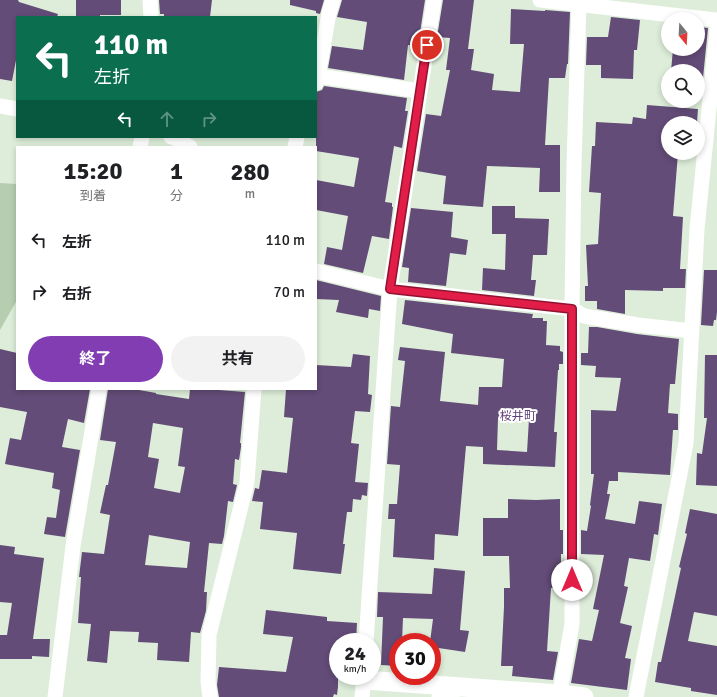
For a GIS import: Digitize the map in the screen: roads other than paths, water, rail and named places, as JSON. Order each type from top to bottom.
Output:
[{"type":"street","points":[[150,0],[151,16]]},
{"type":"street","points":[[333,0],[329,13],[317,80],[420,91]]},
{"type":"street","points":[[367,633],[390,289],[434,0]]},
{"type":"street","points":[[540,0],[717,20]]},
{"type":"street","points":[[559,696],[572,624],[572,309],[574,164],[580,4]]},
{"type":"street","points":[[636,697],[686,444],[697,229],[717,28]]},
{"type":"street","points":[[0,106],[16,109]]},
{"type":"street","points":[[175,138],[188,146]]},
{"type":"street","points":[[317,272],[390,289],[572,309],[584,316],[638,325],[692,331]]},
{"type":"street","points":[[55,697],[73,546],[99,390]]},
{"type":"street","points":[[210,697],[208,682],[209,635],[247,482],[254,390]]},
{"type":"street","points":[[381,685],[462,687],[584,697]]},
{"type":"street","points":[[439,697],[462,687]]},
{"type":"district","name":"桜井町","points":[[518,416]]}]
